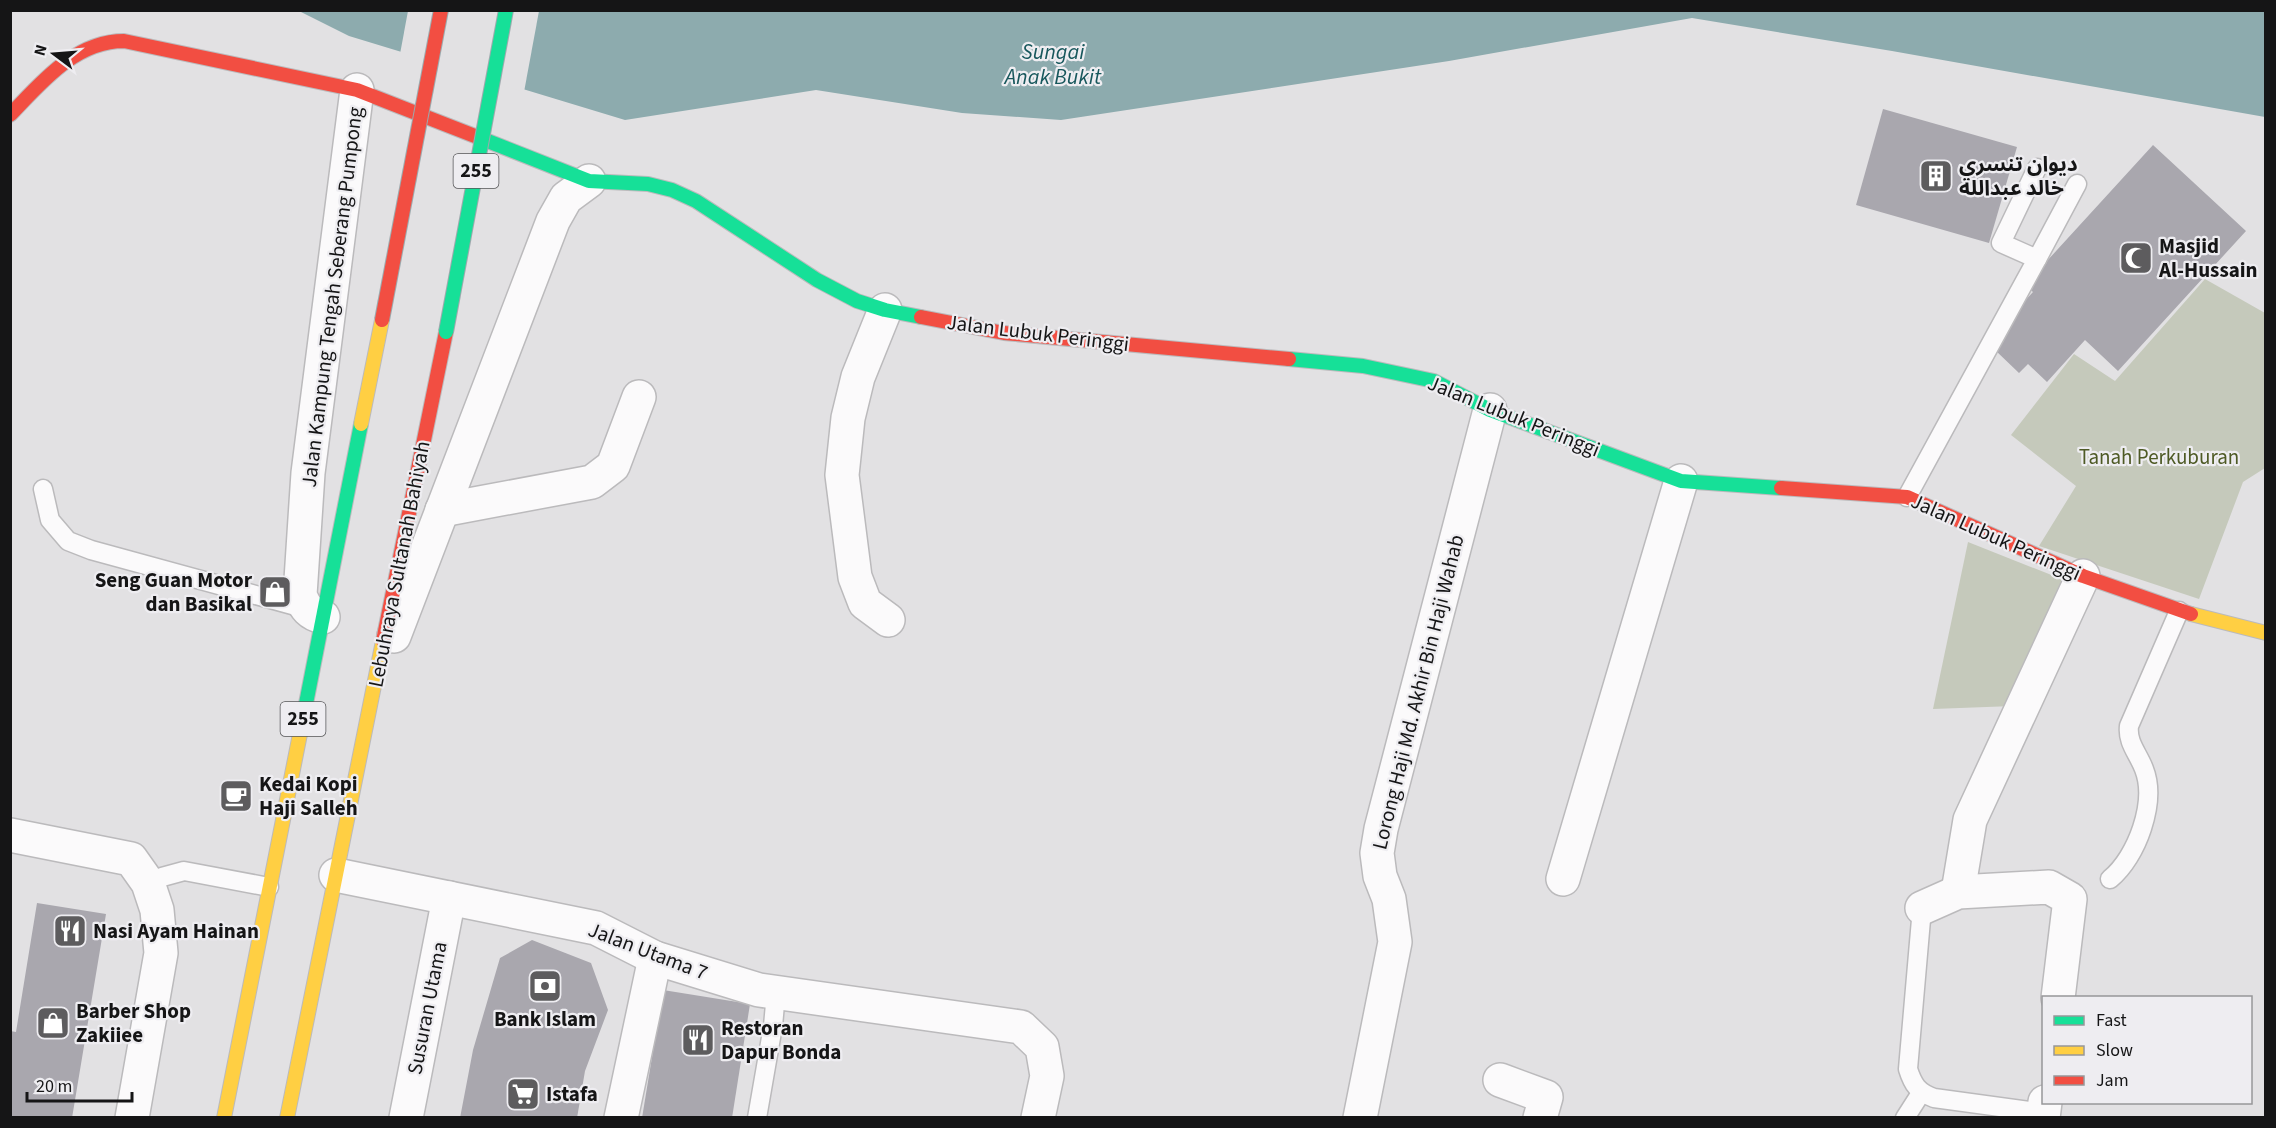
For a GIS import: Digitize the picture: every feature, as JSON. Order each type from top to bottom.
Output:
[{"type":"street","name":"255","points":[[224,1118],[270,887],[315,613],[382,320],[441,10]]},
{"type":"street","name":"Lebuhraya Sultanah Bahiyah","points":[[287,1118],[446,332],[506,10]]},
{"type":"street","name":"Jalan Kampung Tengah Seberang Pumpong","points":[[10,115],[52,72],[78,53],[108,42],[132,42],[153,46],[357,90],[308,474],[300,595],[315,613]]},
{"type":"street","name":"Jalan Lubuk Peringgi","points":[[357,90],[589,182],[648,184],[672,190],[696,201],[817,280],[857,301],[885,310],[1004,333],[1363,366],[1434,381],[1490,410],[1680,481],[1907,497],[2083,576],[2179,611],[2265,633]]},
{"type":"street","points":[[373,691],[553,221],[566,198],[589,182]]},
{"type":"street","points":[[885,310],[858,377],[848,418],[842,475],[855,577],[865,603],[888,620]]},
{"type":"street","points":[[442,510],[591,482],[613,466],[639,397]]},
{"type":"street","name":"Lorong Haji Md. Akhir Bin Haji Wahab","points":[[1360,1118],[1395,942],[1389,899],[1380,876],[1377,853],[1381,829],[1490,410]]},
{"type":"street","points":[[1563,879],[1680,481]]},
{"type":"street","points":[[1958,892],[1970,820],[2083,576]]},
{"type":"street","points":[[10,835],[131,859],[148,883],[157,910],[161,953],[143,1116]]},
{"type":"street","name":"Jalan Utama 7","points":[[336,874],[596,928],[655,957],[759,990],[1021,1028],[1041,1047],[1047,1076],[1038,1118]]},
{"type":"street","points":[[1922,908],[1958,892],[2049,887],[2070,899],[2058,996]]},
{"type":"street","name":"Susuran Utama","points":[[406,1118],[449,898]]},
{"type":"street","points":[[621,1118],[655,957]]},
{"type":"street","points":[[1500,1080],[1546,1097],[1540,1118]]},
{"type":"lane","points":[[2037,168],[2001,243],[2037,259]]},
{"type":"lane","points":[[1907,497],[2076,184]]},
{"type":"lane","points":[[43,489],[50,520],[68,541],[91,550],[315,613]]},
{"type":"lane","points":[[2110,879],[2129,860],[2136,846],[2147,804],[2144,768],[2131,744],[2128,735],[2129,726],[2179,611]]},
{"type":"lane","points":[[148,883],[184,871],[270,887]]},
{"type":"lane","points":[[1922,908],[1908,1069],[1913,1083],[1921,1093],[1934,1098],[2044,1111]]},
{"type":"lane","points":[[757,1118],[773,1026],[776,993]]},
{"type":"lane","points":[[1905,1118],[1921,1093]]},
{"type":"green space","name":"Tanah Perkuburan","points":[[2205,279],[2265,313],[2265,468],[2243,482],[2199,599],[2039,546],[2076,486],[2011,435],[2074,354],[2115,381]]},
{"type":"green space","points":[[1968,542],[2074,584],[2013,706],[1933,709]]},
{"type":"water","name":"Sungai Anak Bukit","points":[[299,11],[2265,11],[2265,117],[1692,18],[1449,61],[1061,120],[962,113],[816,90],[625,120],[349,36]]},
{"type":"pier","points":[[408,11],[539,11],[524,92],[400,54]]},
{"type":"building","name":"دیوان تنسري خالد عبدالله","points":[[1883,109],[2017,147],[1989,243],[1856,205]]},
{"type":"building","name":"Masjid Al-Hussain","points":[[2153,145],[2246,231],[2118,371],[2085,340],[2047,382],[2028,364],[2019,373],[1995,350],[2004,341],[1995,333],[2033,292],[2025,285]]},
{"type":"building","points":[[37,903],[106,914],[72,1118],[10,1118],[10,1031],[16,1032]]},
{"type":"building","name":"Bank Islam","points":[[532,940],[591,963],[608,1010],[585,1071],[577,1118],[460,1118],[473,1050],[500,958]]},
{"type":"building","points":[[663,990],[750,1004],[732,1118],[642,1118]]},
{"type":"traffic: fast","points":[[446,332],[506,10]]},
{"type":"traffic: fast","points":[[480,138],[589,181],[648,184],[672,190],[696,201],[817,280],[857,301],[885,310],[921,317]]},
{"type":"traffic: fast","points":[[1289,359],[1363,366],[1434,381],[1490,410],[1681,481],[1781,488]]},
{"type":"traffic: fast","points":[[300,734],[361,424]]},
{"type":"traffic: slow","points":[[361,424],[382,320]]},
{"type":"traffic: slow","points":[[2191,614],[2266,633]]},
{"type":"traffic: slow","points":[[287,1118],[383,641]]},
{"type":"traffic: slow","points":[[224,1118],[300,734]]},
{"type":"traffic: jam","points":[[382,320],[441,10]]},
{"type":"traffic: jam","points":[[10,115],[60,66],[75,56],[106,43],[124,41],[357,90],[480,138]]},
{"type":"traffic: jam","points":[[921,317],[1004,333],[1289,359]]},
{"type":"traffic: jam","points":[[383,641],[446,332]]},
{"type":"traffic: jam","points":[[1781,488],[1907,497],[2083,576],[2191,614]]},
{"type":"place","name":"دیوان تنسري خالد عبدالله","points":[[1936,176]]},
{"type":"place","name":"Masjid Al-Hussain","points":[[2136,258]]},
{"type":"place","name":"Seng Guan Motor dan Basikal","points":[[275,592]]},
{"type":"place","name":"Kedai Kopi Haji Salleh","points":[[236,796]]},
{"type":"place","name":"Nasi Ayam Hainan","points":[[70,931]]},
{"type":"place","name":"Bank Islam","points":[[545,986]]},
{"type":"place","name":"Barber Shop Zakiiee","points":[[53,1023]]},
{"type":"place","name":"Restoran Dapur Bonda","points":[[698,1040]]},
{"type":"place","name":"Istafa","points":[[523,1094]]}]
